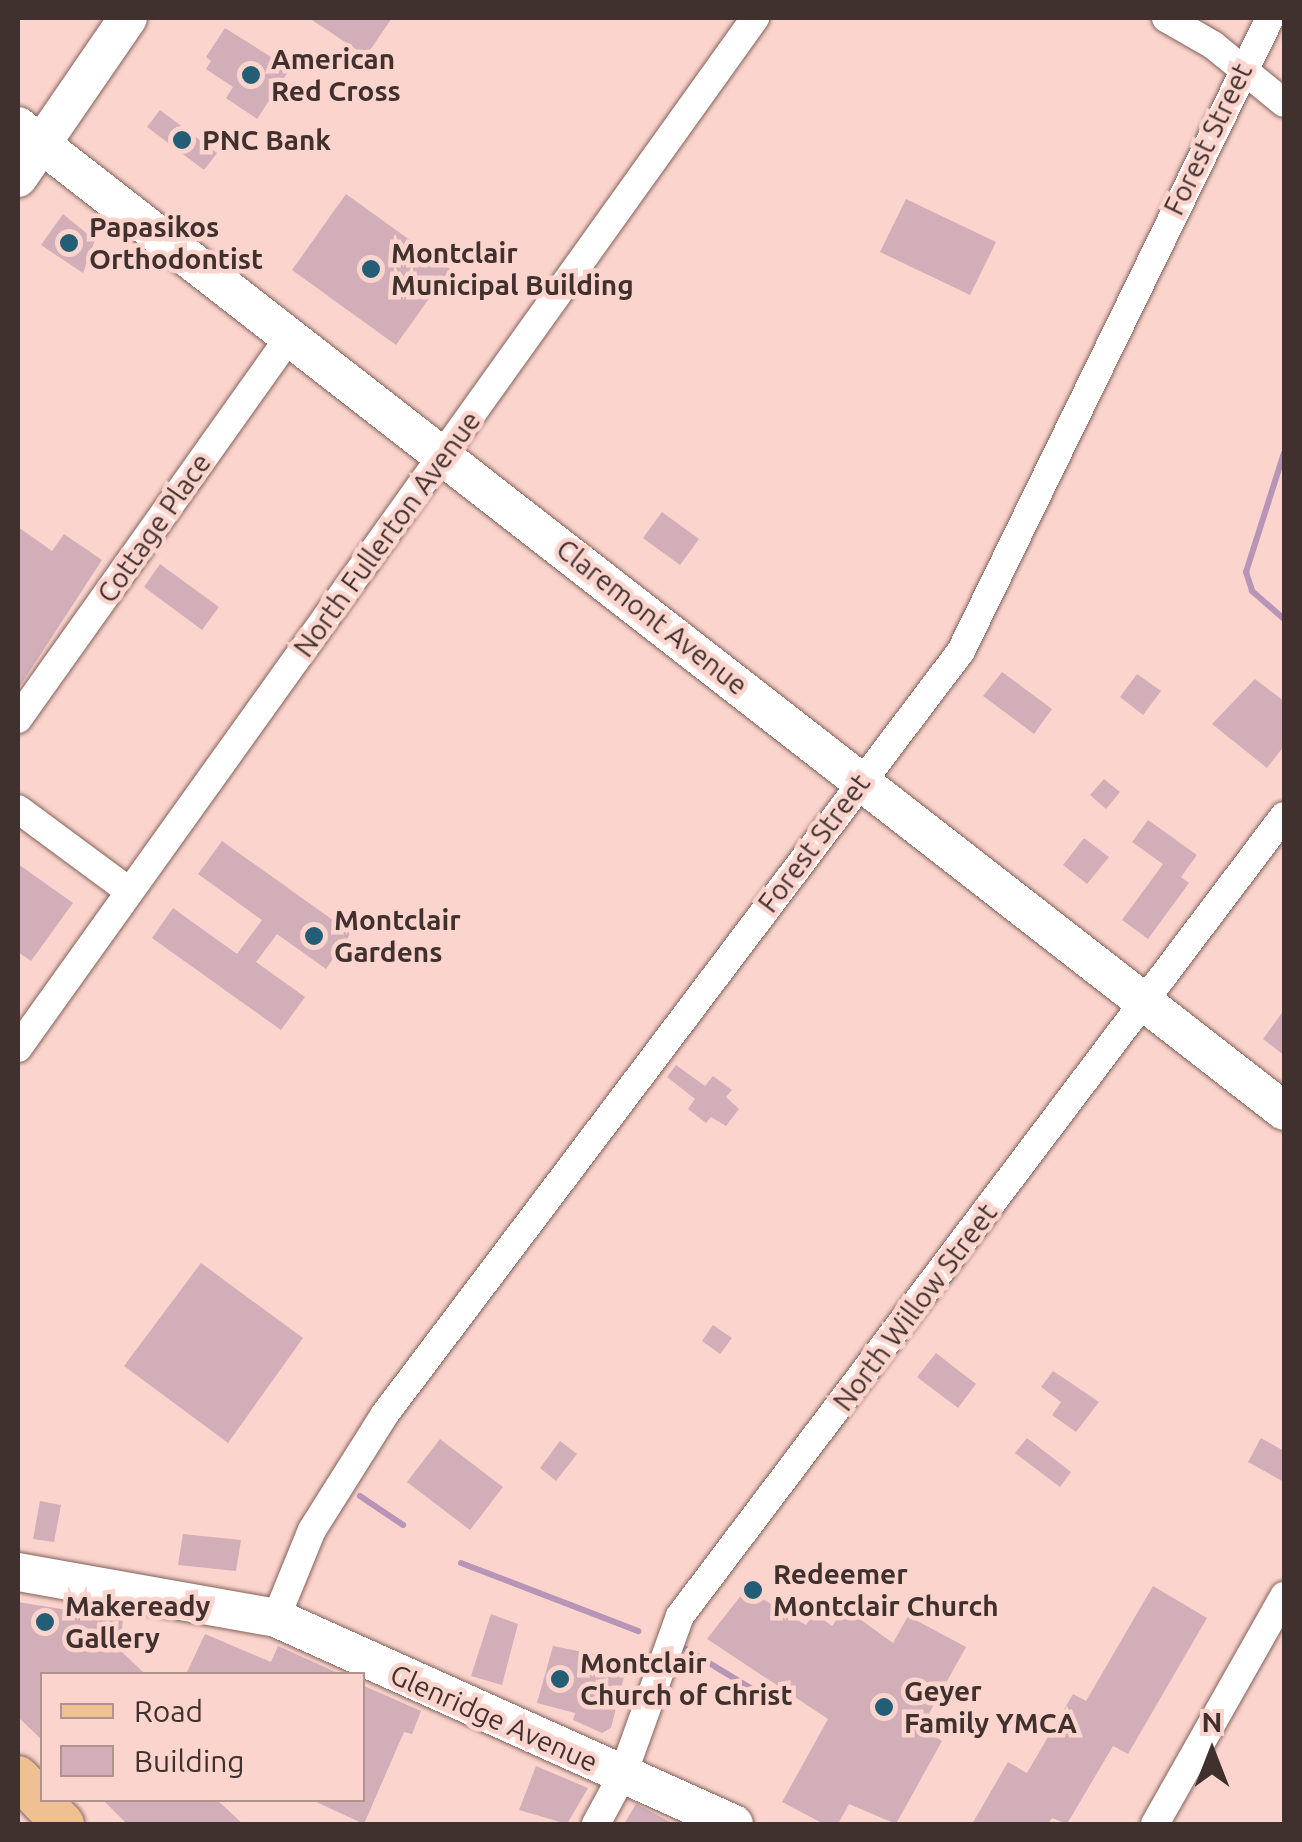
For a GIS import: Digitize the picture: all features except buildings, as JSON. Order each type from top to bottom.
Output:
[{"type":"main road","points":[[18,1777],[40,1800]]},
{"type":"main road","points":[[42,1802],[63,1824]]},
{"type":"street","points":[[18,178],[30,136],[128,18]]},
{"type":"street","name":"North Fullerton Avenue","points":[[18,1048],[755,18]]},
{"type":"street","points":[[1166,18],[1242,67],[1284,103]]},
{"type":"street","name":"Forest Street","points":[[276,1618],[319,1518],[384,1414],[961,651],[1242,67],[1270,18]]},
{"type":"street","name":"Claremont Avenue","points":[[30,136],[1284,1110]]},
{"type":"street","name":"Cottage Place","points":[[18,720],[290,336]]},
{"type":"street","points":[[18,809],[129,891]]},
{"type":"street","name":"North Willow Street","points":[[596,1824],[623,1774],[680,1616],[1284,816]]},
{"type":"street","name":"Glenridge Avenue","points":[[18,1572],[276,1618],[734,1824]]},
{"type":"street","points":[[1155,1824],[1284,1596]]},
{"type":"waterway","points":[[1284,453],[1246,572],[1252,591],[1284,619]]},
{"type":"waterway","points":[[360,1496],[403,1525]]},
{"type":"waterway","points":[[461,1563],[638,1631]]},
{"type":"waterway","points":[[686,1649],[752,1689]]},
{"type":"place","name":"American Red Cross","points":[[251,75]]},
{"type":"place","name":"PNC Bank","points":[[182,140]]},
{"type":"place","name":"Papasikos Orthodontist","points":[[69,243]]},
{"type":"place","name":"Montclair Municipal Building","points":[[371,269]]},
{"type":"place","name":"Montclair Gardens","points":[[314,936]]},
{"type":"place","name":"Redeemer Montclair Church","points":[[753,1590]]},
{"type":"place","name":"Makeready Gallery","points":[[45,1622]]},
{"type":"place","name":"Montclair Church of Christ","points":[[560,1679]]},
{"type":"place","name":"Geyer Family YMCA","points":[[884,1707]]}]
